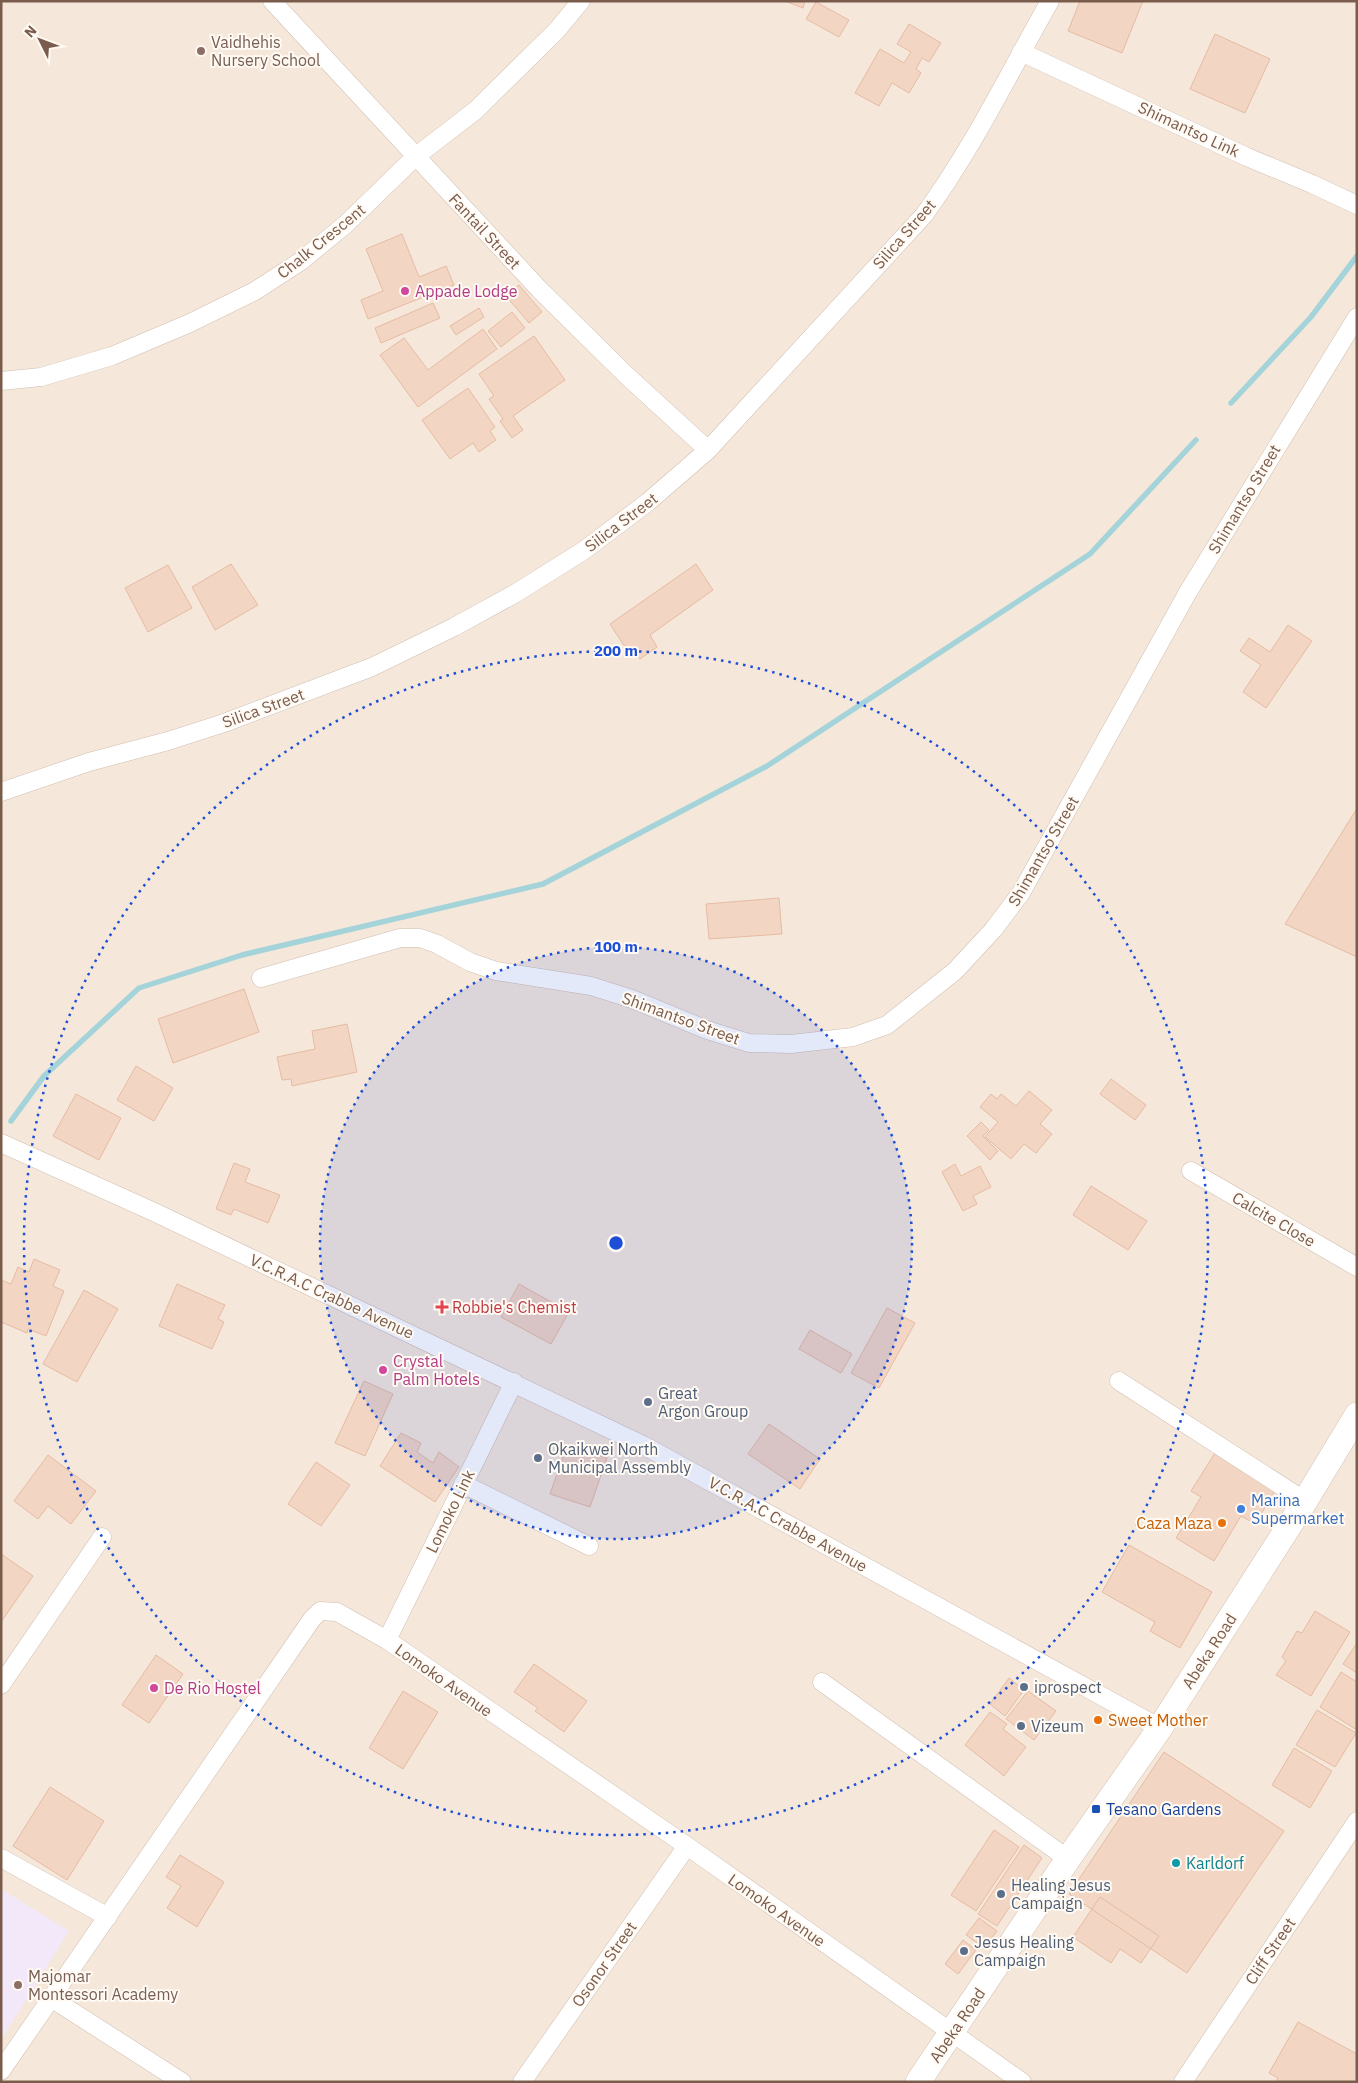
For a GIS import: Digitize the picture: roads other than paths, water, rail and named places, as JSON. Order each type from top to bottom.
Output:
[{"type":"street","name":"Fantail Street","points":[[272,1],[415,157],[546,295],[625,374],[708,450]]},
{"type":"street","name":"Chalk Crescent","points":[[1,381],[41,377],[112,356],[190,323],[255,291],[301,261],[346,224],[415,157],[476,110],[557,30],[581,1]]},
{"type":"street","name":"Silica Street","points":[[1,792],[89,762],[168,741],[224,723],[372,667],[462,623],[516,593],[583,551],[648,502],[708,450],[924,215],[948,181],[984,121],[1050,1]]},
{"type":"street","name":"Shimantso Link","points":[[1021,52],[1247,157],[1357,205]]},
{"type":"street","name":"Shimantso Street","points":[[261,978],[400,938],[420,938],[437,944],[470,962],[496,971],[591,986],[632,999],[707,1030],[749,1043],[791,1044],[853,1037],[887,1025],[955,971],[993,930],[1021,893],[1188,592],[1357,317]]},
{"type":"street","name":"V.C.R.A.C Crabbe Avenue","points":[[1,1143],[514,1382],[643,1445],[1160,1728]]},
{"type":"street","name":"Calcite Close","points":[[1191,1171],[1357,1267]]},
{"type":"street","name":"Lomoko Link","points":[[387,1640],[514,1382]]},
{"type":"street","points":[[1119,1382],[1305,1501]]},
{"type":"street","name":"Abeka Road","points":[[918,2082],[1068,1859],[1160,1728],[1305,1501],[1357,1415]]},
{"type":"street","points":[[463,1484],[589,1546]]},
{"type":"street","points":[[1,1685],[102,1537]]},
{"type":"street","name":"Lomoko Avenue","points":[[1,2071],[312,1619],[320,1611],[336,1612],[387,1640],[687,1846],[1022,2082]]},
{"type":"street","points":[[822,1682],[1068,1859]]},
{"type":"street","name":"Cliff Street","points":[[1184,2082],[1357,1821]]},
{"type":"street","name":"Osonor Street","points":[[522,2082],[687,1846]]},
{"type":"street","points":[[1,1858],[108,1917]]},
{"type":"street","points":[[51,1998],[182,2082]]},
{"type":"waterway","points":[[1231,403],[1311,317],[1357,256]]},
{"type":"waterway","points":[[11,1121],[44,1076],[139,988],[242,955],[543,884],[767,766],[1090,554],[1196,440]]},
{"type":"place","name":"Vaidhehis Nursery School","points":[[201,51]]},
{"type":"place","name":"Appade Lodge","points":[[405,291]]},
{"type":"place","name":"Robbie's Chemist","points":[[442,1307]]},
{"type":"place","name":"Crystal Palm Hotels","points":[[383,1370]]},
{"type":"place","name":"Great Argon Group","points":[[648,1402]]},
{"type":"place","name":"Okaikwei North Municipal Assembly","points":[[538,1458]]},
{"type":"place","name":"Marina Supermarket","points":[[1241,1509]]},
{"type":"place","name":"Caza Maza","points":[[1222,1523]]},
{"type":"place","name":"iprospect","points":[[1024,1687]]},
{"type":"place","name":"De Rio Hostel","points":[[154,1688]]},
{"type":"place","name":"Sweet Mother","points":[[1098,1720]]},
{"type":"place","name":"Vizeum","points":[[1021,1726]]},
{"type":"place","name":"Tesano Gardens","points":[[1096,1809]]},
{"type":"place","name":"Karldorf","points":[[1176,1863]]},
{"type":"place","name":"Healing Jesus Campaign","points":[[1001,1894]]},
{"type":"place","name":"Jesus Healing Campaign","points":[[964,1951]]},
{"type":"place","name":"Majomar Montessori Academy","points":[[18,1985]]}]
